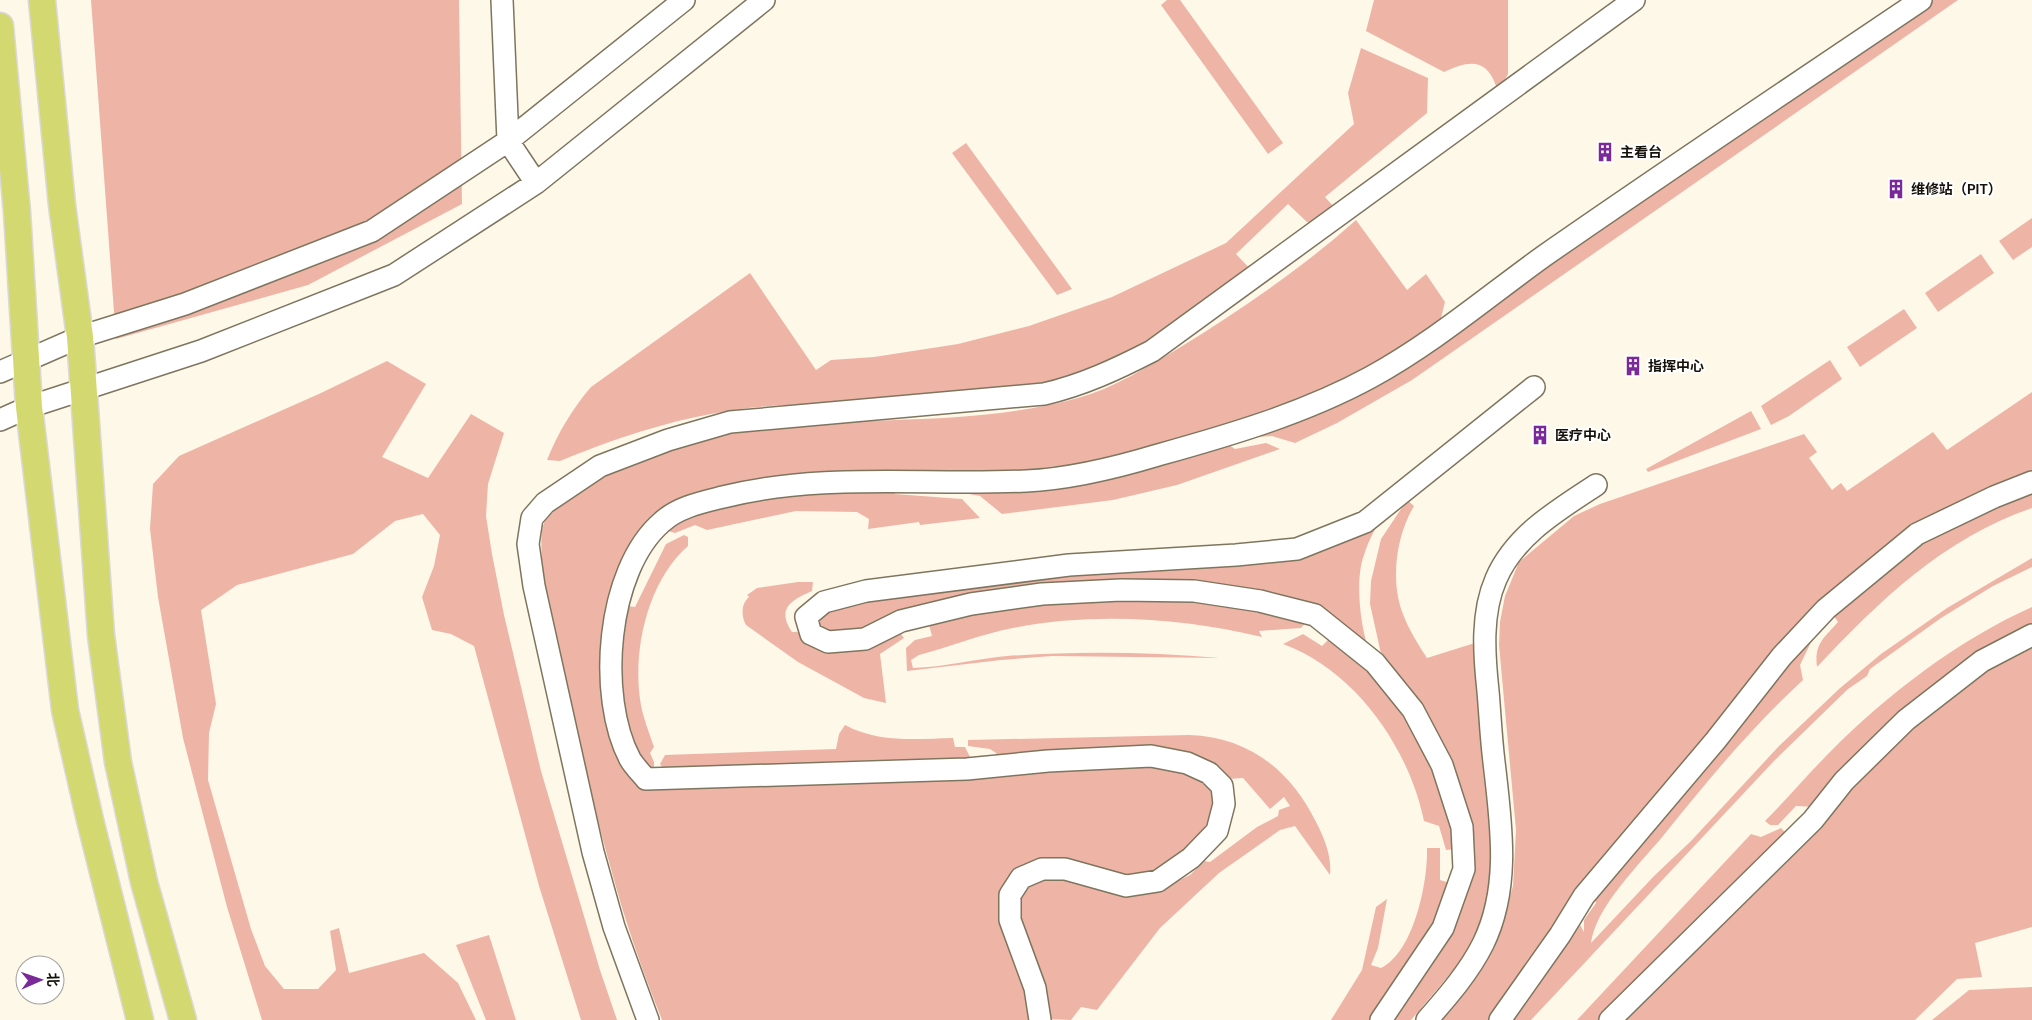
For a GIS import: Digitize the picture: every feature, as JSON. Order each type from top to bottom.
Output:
[{"type":"main road","points":[[42,0],[62,205],[80,337],[100,635],[118,762],[144,882],[183,1020]]},
{"type":"main road","points":[[0,26],[17,212],[29,407],[65,710],[90,820],[140,1020]]},
{"type":"street","points":[[502,0],[508,141],[536,183]]},
{"type":"street","points":[[0,372],[80,337],[185,304],[372,231],[508,141],[684,0]]},
{"type":"street","points":[[0,420],[29,407],[201,350],[394,275],[536,183],[764,0]]},
{"type":"street","points":[[648,1020],[614,927],[593,852],[536,596],[528,544],[532,518],[545,503],[600,466],[668,440],[730,422],[1044,394],[1080,385],[1123,366],[1152,351],[1634,0]]},
{"type":"street","points":[[1040,1020],[1035,988],[1010,920],[1010,895],[1021,878],[1042,869],[1065,869],[1126,886],[1158,880],[1191,858],[1216,831],[1224,804],[1222,786],[1209,773],[1187,763],[1151,756],[1057,760],[967,769],[646,779],[631,761],[616,720],[612,680],[613,632],[624,583],[638,552],[660,523],[673,514],[701,502],[749,490],[861,481],[1027,481],[1090,473],[1242,431],[1308,405],[1371,377],[1431,339],[1544,257],[1921,0]]},
{"type":"street","points":[[1381,1020],[1443,928],[1464,869],[1462,827],[1442,766],[1413,710],[1375,663],[1315,615],[1260,601],[1194,590],[1121,590],[1042,594],[971,604],[902,621],[865,639],[828,642],[811,634],[806,617],[824,602],[866,591],[1069,565],[1236,555],[1297,549],[1364,522],[1534,387]]},
{"type":"street","points":[[1500,1020],[1560,935],[1584,896],[1716,740],[1782,656],[1826,609],[1917,534],[1994,497],[2032,482]]},
{"type":"street","points":[[1428,1020],[1464,975],[1483,944],[1498,900],[1502,864],[1502,823],[1486,672],[1488,601],[1496,577],[1528,533],[1596,485]]},
{"type":"street","points":[[1610,1020],[1813,820],[1844,781],[1906,720],[1982,661],[2032,635]]},
{"type":"shaded area","points":[[91,0],[459,0],[462,204],[308,285],[116,339]]},
{"type":"shaded area","points":[[1167,0],[1180,0],[1283,143],[1268,154],[1161,5]]},
{"type":"shaded area","points":[[1374,0],[1508,0],[1508,74],[1501,87],[1496,86],[1487,70],[1481,66],[1475,64],[1461,65],[1444,72],[1366,31]]},
{"type":"shaded area","points":[[1926,0],[1958,0],[1412,380],[1337,423],[1295,443],[1272,436],[1258,437],[1257,434],[1317,407],[1689,165]]},
{"type":"shaded area","points":[[1361,48],[1428,78],[1427,113],[1325,197],[1334,207],[1316,225],[1307,222],[1288,204],[1236,254],[1252,271],[1207,304],[1161,334],[1112,361],[1087,372],[1060,380],[1017,388],[880,402],[781,405],[699,416],[629,435],[560,461],[547,460],[566,422],[591,387],[750,273],[816,370],[831,360],[874,357],[958,344],[1029,326],[1112,297],[1226,243],[1354,124],[1348,93]]},
{"type":"shaded area","points":[[966,143],[1072,289],[1057,295],[952,153]]},
{"type":"shaded area","points":[[2032,218],[2032,247],[2013,260],[1999,241]]},
{"type":"shaded area","points":[[1356,220],[1407,290],[1426,274],[1445,302],[1440,322],[1389,357],[1321,391],[1244,421],[1094,462],[1023,470],[907,472],[740,483],[691,496],[617,586],[621,760],[628,776],[637,784],[1182,766],[1218,793],[1208,831],[1153,876],[1013,879],[1024,975],[1032,1020],[662,1020],[624,914],[570,711],[546,591],[541,547],[545,521],[551,513],[559,504],[578,490],[619,468],[671,446],[727,433],[777,426],[979,415],[1029,409],[1091,394],[1142,370],[1226,318],[1292,272]]},
{"type":"shaded area","points":[[1981,254],[1994,273],[1938,312],[1925,293]]},
{"type":"shaded area","points":[[1904,309],[1917,328],[1860,367],[1847,347]]},
{"type":"shaded area","points":[[1830,360],[1842,379],[1789,416],[1771,425],[1761,406]]},
{"type":"shaded area","points":[[387,361],[426,384],[382,457],[428,478],[471,414],[504,433],[488,484],[486,516],[492,554],[504,615],[541,771],[600,970],[617,1020],[581,1020],[539,886],[474,646],[451,634],[432,630],[422,597],[434,566],[440,535],[423,514],[395,521],[353,554],[237,585],[201,610],[216,704],[209,733],[208,780],[251,929],[265,966],[284,989],[318,989],[336,970],[330,931],[339,928],[349,973],[424,953],[458,983],[476,1020],[262,1020],[227,907],[183,738],[158,597],[150,529],[153,484],[179,456],[321,393]]},
{"type":"shaded area","points":[[2032,392],[2032,478],[1830,597],[1491,1020],[1438,1020],[1497,938],[1513,886],[1516,830],[1499,645],[1500,622],[1505,596],[1519,562],[1574,516],[1600,504],[1804,434],[1817,452],[1809,458],[1832,490],[1841,483],[1847,491],[1933,432],[1947,450]]},
{"type":"shaded area","points":[[1751,411],[1761,429],[1648,472],[1646,469]]},
{"type":"shaded area","points":[[1226,443],[1235,449],[1266,443],[1280,449],[1177,485],[1113,500],[1002,514],[980,496],[958,492]]},
{"type":"shaded area","points":[[892,486],[895,494],[962,499],[980,518],[920,525],[919,522],[868,529],[869,519],[857,512],[796,511],[707,530],[695,525],[675,533],[662,529],[718,503]]},
{"type":"shaded area","points":[[2032,490],[2032,508],[1970,536],[1942,554],[1889,596],[1840,642],[1817,667],[1816,659],[1821,642],[1838,622],[1831,612],[1908,550]]},
{"type":"shaded area","points":[[1407,500],[1414,506],[1399,545],[1396,573],[1399,601],[1408,626],[1427,658],[1478,642],[1496,849],[1485,912],[1475,939],[1456,967],[1411,1020],[1387,1020],[1415,980],[1468,832],[1383,663],[1370,604],[1371,581],[1381,539]]},
{"type":"shaded area","points":[[1386,510],[1368,543],[1361,565],[1359,589],[1361,614],[1368,647],[1328,616],[1110,585],[856,632],[823,633],[814,616],[839,603],[956,585],[1255,558]]},
{"type":"shaded area","points":[[684,535],[688,537],[688,546],[674,561],[653,596],[646,616],[639,658],[638,679],[640,699],[654,747],[650,753],[654,762],[654,770],[637,762],[616,684],[626,606],[635,607],[666,544]]},
{"type":"shaded area","points":[[2032,558],[2032,567],[1993,586],[1941,618],[1870,669],[1867,676],[1848,689],[1774,761],[1531,1020],[1505,1020],[1579,923],[1584,932],[1584,920],[1596,903],[1594,897],[1816,632],[1800,665],[1803,680],[1730,755],[1631,872],[1601,915],[1591,943],[1654,876],[1691,841],[1779,746],[1839,689],[1881,654],[1947,608]]},
{"type":"shaded area","points":[[798,582],[813,582],[812,591],[798,598],[786,611],[787,624],[792,632],[897,629],[904,638],[880,654],[886,703],[864,698],[798,662],[746,625],[743,618],[743,610],[744,603],[749,597],[747,595],[757,588]]},
{"type":"shaded area","points":[[1111,599],[1218,602],[1307,621],[1301,628],[1259,631],[1262,637],[1201,625],[1138,619],[1075,620],[1044,623],[977,637],[919,655],[911,660],[913,668],[1007,656],[1060,653],[1140,653],[1220,658],[1052,656],[907,671],[906,648],[915,640],[932,636],[928,621],[1004,605]]},
{"type":"shaded area","points":[[2032,607],[2032,628],[1815,807],[1796,806],[1778,825],[1770,825],[1765,821],[1831,751],[1900,689],[1977,635]]},
{"type":"shaded area","points":[[1303,634],[1322,646],[1333,635],[1353,652],[1405,712],[1444,788],[1457,849],[1446,850],[1439,826],[1424,821],[1417,794],[1406,766],[1392,740],[1375,715],[1355,692],[1333,672],[1309,656],[1283,644]]},
{"type":"shaded area","points":[[2032,641],[2032,927],[1975,943],[1982,977],[1957,979],[1915,1020],[1620,1020],[1942,695]]},
{"type":"shaded area","points":[[845,725],[871,735],[897,739],[953,738],[955,747],[965,747],[970,757],[966,762],[810,763],[665,771],[660,764],[665,755],[836,749],[839,734]]},
{"type":"shaded area","points":[[1189,735],[1210,737],[1248,749],[1279,771],[1293,785],[1318,826],[1329,854],[1330,875],[1295,826],[1280,830],[1219,873],[1160,928],[1097,1010],[1081,1007],[1071,1020],[1046,1019],[1021,934],[1017,897],[1031,883],[1044,876],[1157,891],[1190,875],[1204,861],[1210,862],[1257,827],[1278,816],[1279,810],[1290,806],[1284,797],[1270,809],[1243,778],[1229,779],[1220,767],[1207,761],[998,761],[996,753],[990,749],[968,746],[968,740]]},
{"type":"shaded area","points":[[1781,828],[1788,835],[1602,1020],[1577,1020],[1751,834],[1761,837]]},
{"type":"shaded area","points":[[1427,848],[1440,848],[1440,880],[1453,884],[1446,905],[1371,1020],[1331,1020],[1362,970],[1376,907],[1387,899],[1378,948],[1371,965],[1381,968],[1392,960],[1402,947],[1417,915],[1422,897]]},
{"type":"shaded area","points":[[489,935],[516,1020],[486,1020],[456,945]]},
{"type":"shaded area","points":[[2032,987],[2032,1020],[1932,1020],[1969,990]]},
{"type":"place","name":"主看台","points":[[1605,152]]},
{"type":"place","name":"维修站（PIT）","points":[[1896,189]]},
{"type":"place","name":"指挥中心","points":[[1633,366]]},
{"type":"place","name":"医疗中心","points":[[1540,435]]}]
